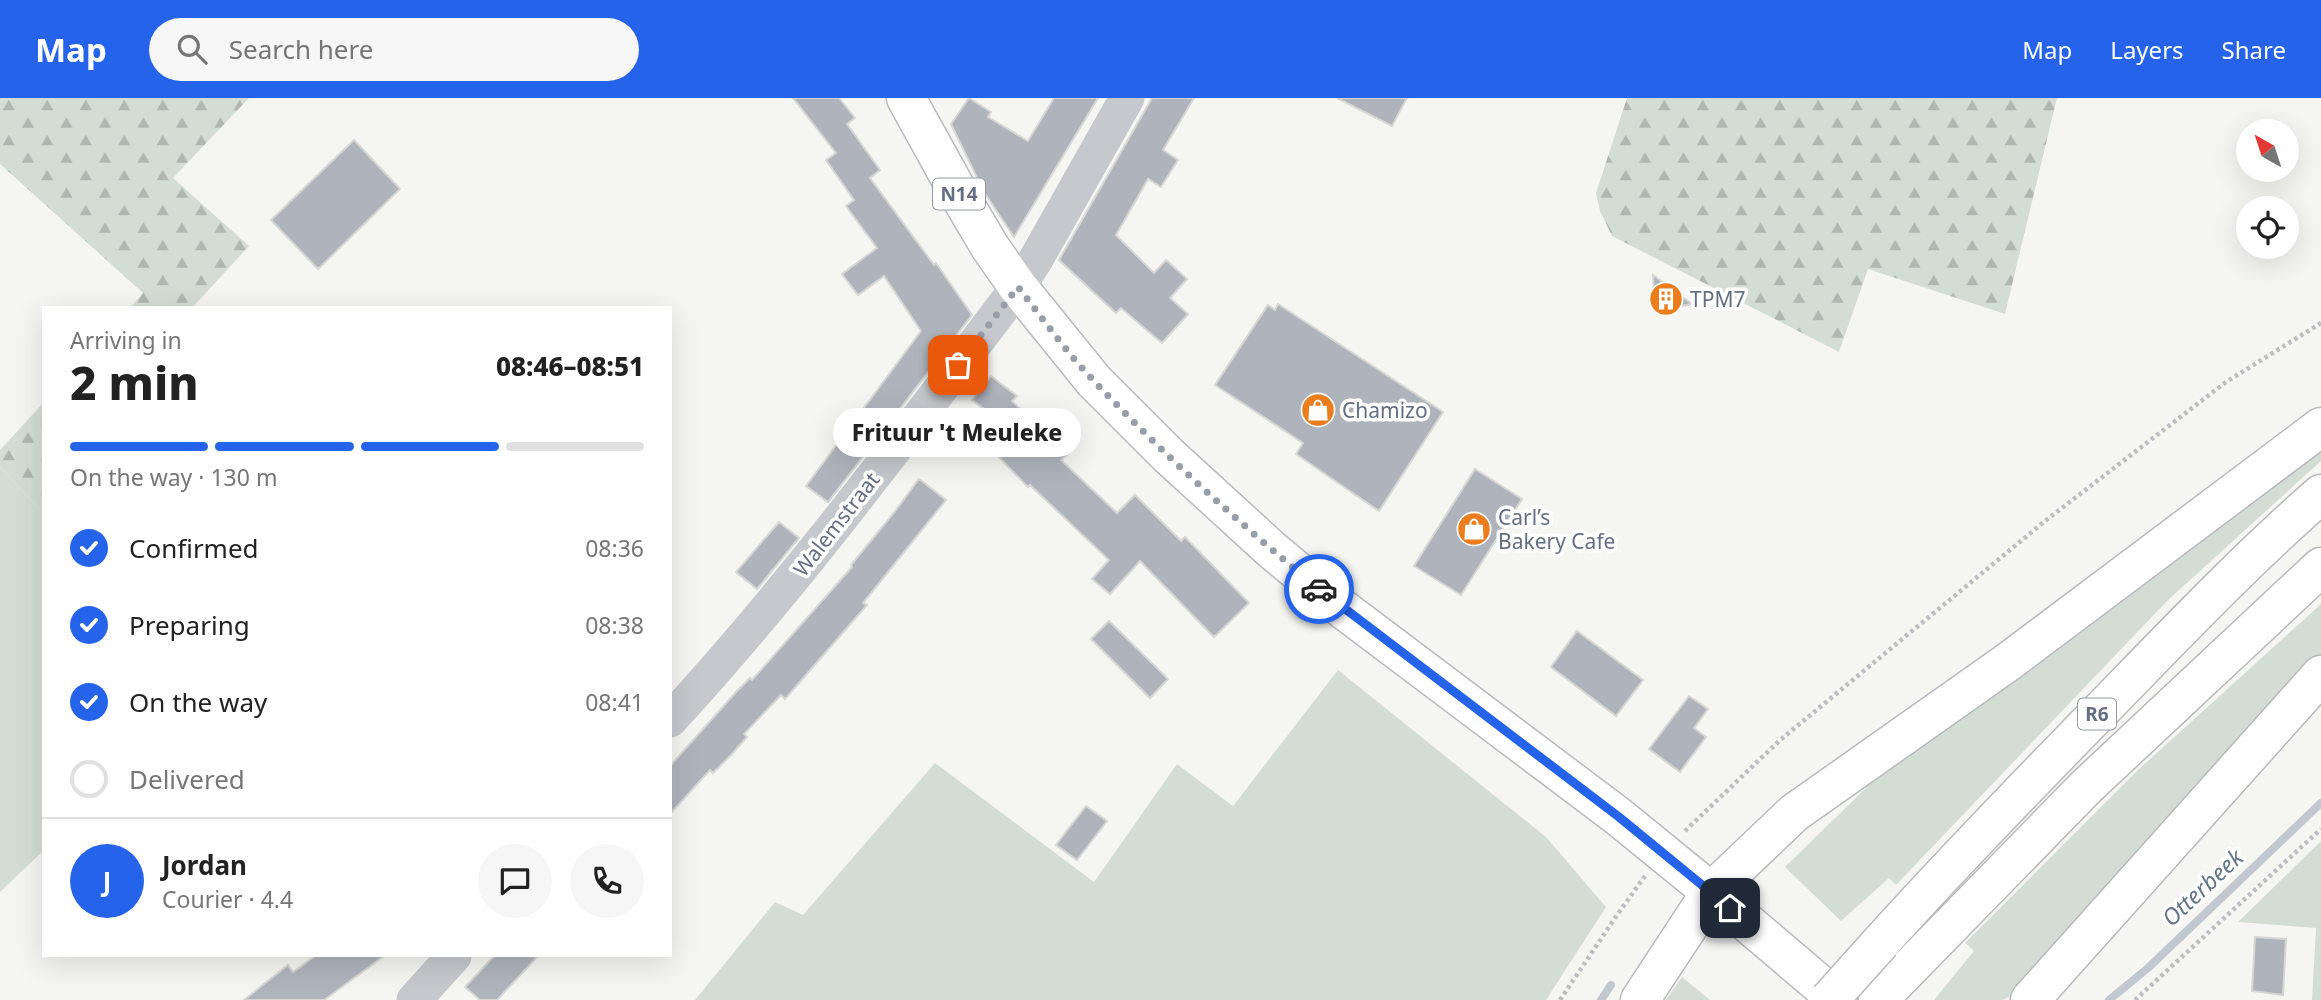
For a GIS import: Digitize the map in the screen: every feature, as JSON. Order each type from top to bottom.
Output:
[{"type":"main road","name":"N14","points":[[906,98],[990,247],[1018,287],[1094,381],[1168,455],[1272,550],[1344,610],[1619,817],[1838,1000]]},
{"type":"main road","points":[[1640,1000],[1711,892],[1794,813],[2008,662],[2321,428]]},
{"type":"main road","name":"R6","points":[[1818,986],[1881,942],[1962,853],[2160,649],[2321,494]]},
{"type":"main road","name":"R6","points":[[1878,1000],[2086,787],[2321,567]]},
{"type":"main road","points":[[2030,1000],[2321,675]]},
{"type":"street","name":"Walemstraat","points":[[672,718],[730,655],[810,559],[1018,287],[1127,98]]},
{"type":"street","points":[[414,1000],[453,957]]},
{"type":"path","points":[[1560,1000],[1662,854],[1779,741],[2045,522],[2226,382],[2321,323]]},
{"type":"path","points":[[2134,1000],[2321,829]]},
{"type":"green space","points":[[0,98],[249,98],[173,178],[249,246],[194,306],[132,306],[143,293],[0,164]]},
{"type":"green space","points":[[1627,98],[2057,98],[2005,314],[1868,269],[1839,352],[1612,236],[1600,211],[1596,193]]},
{"type":"green space","points":[[42,404],[42,512],[0,467],[0,450]]},
{"type":"green space","points":[[2321,444],[2321,461],[2167,601],[1896,885],[1889,878],[1841,921],[1785,867],[1871,783]]},
{"type":"green space","points":[[0,467],[42,512],[42,852],[0,892]]},
{"type":"green space","points":[[2321,604],[2321,655],[2017,994],[2002,1000],[1934,1000],[1974,951],[1965,943],[2138,770]]},
{"type":"green space","points":[[1338,670],[1546,837],[1606,907],[1546,1000],[695,1000],[775,902],[803,915],[935,763],[1094,882],[1177,764],[1233,806]]},
{"type":"green space","points":[[2321,841],[2321,1000],[2312,1000],[2316,928],[2238,922]]},
{"type":"green space","points":[[1682,977],[1710,1000],[1666,1000]]},
{"type":"building","points":[[793,98],[839,98],[855,118],[847,124],[880,170],[870,178],[934,265],[936,263],[972,315],[828,502],[806,486],[921,331],[884,276],[858,295],[842,274],[877,248],[846,206],[854,200],[826,160],[836,153]]},
{"type":"building","points":[[969,98],[991,112],[988,117],[1028,141],[1054,98],[1098,98],[1014,237],[984,192],[951,124]]},
{"type":"building","points":[[1152,98],[1194,98],[1163,150],[1178,160],[1161,187],[1148,179],[1116,235],[1154,273],[1166,260],[1187,279],[1170,298],[1188,314],[1162,343],[1121,308],[1116,313],[1059,260]]},
{"type":"building","points":[[1337,98],[1407,98],[1392,126]]},
{"type":"building","points":[[354,140],[400,189],[318,269],[271,220]]},
{"type":"building","name":"TPM7","points":[[1653,275],[1692,304],[1672,308],[1668,314],[1649,301],[1654,294]]},
{"type":"building","points":[[1278,304],[1443,412],[1379,511],[1296,454],[1303,443],[1215,385],[1268,305],[1275,310]]},
{"type":"building","points":[[991,376],[1017,396],[1012,401],[1067,455],[1061,460],[1117,513],[1135,495],[1181,541],[1185,537],[1249,603],[1214,637],[1140,561],[1110,594],[1092,579],[1109,560],[1030,485],[1028,487],[991,449],[1013,430],[972,400]]},
{"type":"building","points":[[1475,469],[1522,499],[1461,595],[1414,566]]},
{"type":"building","points":[[919,479],[946,500],[863,603],[867,605],[785,699],[781,695],[744,734],[747,737],[731,755],[713,773],[710,770],[672,812],[672,764],[737,691],[750,678],[752,680],[852,567]]},
{"type":"building","points":[[779,522],[799,538],[757,589],[736,572]]},
{"type":"building","points":[[1109,621],[1168,679],[1150,698],[1091,639]]},
{"type":"building","points":[[1577,631],[1643,680],[1616,716],[1551,667]]},
{"type":"building","points":[[1689,696],[1708,709],[1694,728],[1706,737],[1680,772],[1649,749]]},
{"type":"building","points":[[1086,806],[1107,821],[1077,860],[1056,845]]},
{"type":"building","points":[[2255,937],[2286,939],[2283,995],[2252,991]]},
{"type":"building","points":[[314,957],[383,957],[324,1000],[244,1000],[288,965],[293,972]]},
{"type":"building","points":[[493,957],[537,957],[497,1000],[480,1000],[465,987]]},
{"type":"waterway","name":"Otterbeek","points":[[2109,1000],[2148,968],[2321,803]]},
{"type":"waterway","points":[[1601,1000],[1611,985]]},
{"type":"way so far","points":[[958,365],[1018,287],[1094,381],[1168,455],[1319,589]]},
{"type":"place","name":"TPM7","points":[[1666,299]]},
{"type":"place","name":"Frituur 't Meuleke","points":[[958,365]]},
{"type":"place","name":"Chamizo","points":[[1318,410]]},
{"type":"place","name":"Carl’s Bakery Cafe","points":[[1474,529]]},
{"type":"route","points":[[1319,589],[1619,817],[1730,908]]}]
